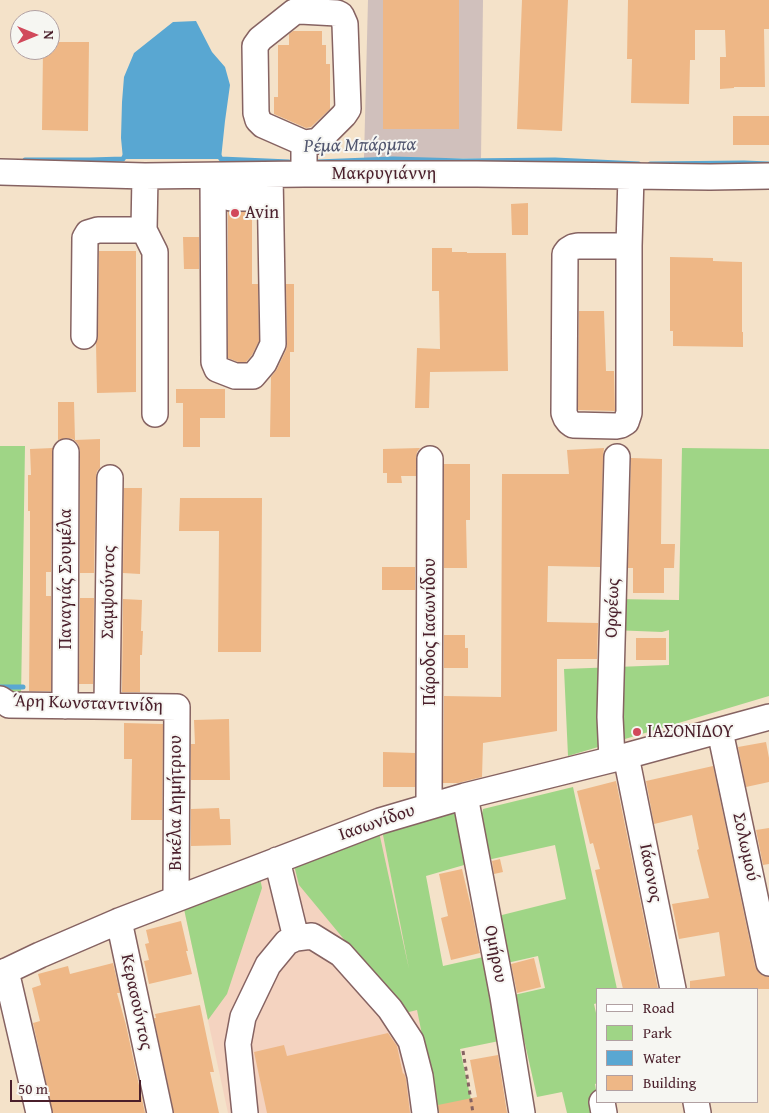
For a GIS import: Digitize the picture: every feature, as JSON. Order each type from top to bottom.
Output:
[{"type":"street","points":[[294,12],[337,13],[341,15],[345,24],[348,109],[318,140],[304,143],[264,125],[258,120],[256,113],[255,46],[260,39],[294,12]]},
{"type":"street","points":[[304,143],[304,174]]},
{"type":"street","name":"Μακρυγιάννη","points":[[0,172],[145,176],[220,181],[267,175],[304,174],[769,176]]},
{"type":"street","points":[[220,181],[214,362],[217,369],[235,376],[253,376],[264,363],[272,344],[267,175]]},
{"type":"street","points":[[145,176],[144,230],[155,252],[155,414]]},
{"type":"street","points":[[629,246],[578,246],[568,250],[565,254],[564,413],[568,422],[573,425],[621,425],[626,422],[630,413],[629,246],[631,176]]},
{"type":"street","points":[[84,336],[85,238],[88,234],[98,230],[144,230]]},
{"type":"street","name":"Παναγιάς Σουμέλα","points":[[65,706],[66,452]]},
{"type":"street","name":"Ορφέως","points":[[616,457],[610,717],[619,758]]},
{"type":"street","name":"Πάροδος Ιασωνίδου","points":[[429,805],[430,459]]},
{"type":"street","name":"Σαμψούντος","points":[[107,706],[110,478]]},
{"type":"street","name":"Άρη Κωνσταντινίδη","points":[[0,698],[9,705],[177,707]]},
{"type":"street","name":"Βικέλα Δημήτριου","points":[[176,898],[177,707]]},
{"type":"street","name":"Ιασωνίδου","points":[[3,973],[118,921],[380,821],[429,805],[619,758],[769,717]]},
{"type":"street","name":"Σολωμού","points":[[720,730],[769,963]]},
{"type":"street","name":"Ιάσονος","points":[[619,758],[673,988]]},
{"type":"street","name":"Ομήρου","points":[[465,796],[503,997],[522,1113]]},
{"type":"street","points":[[277,860],[296,938]]},
{"type":"street","name":"Κερασούντος","points":[[118,921],[160,1113]]},
{"type":"street","points":[[245,1113],[238,1044],[243,1017],[268,965],[287,942],[296,938],[312,936],[341,954],[390,1009],[411,1041],[420,1076],[424,1113]]},
{"type":"street","points":[[3,973],[39,1113]]},
{"type":"path","points":[[462,1051],[473,1113]]},
{"type":"shaded area","points":[[368,0],[483,0],[481,158],[364,158]]},
{"type":"shaded area","points":[[382,830],[438,1113],[228,1113],[184,909]]},
{"type":"green space","points":[[0,446],[25,446],[21,698],[0,698]]},
{"type":"green space","points":[[682,448],[769,449],[769,696],[568,756],[564,669],[669,665],[669,630],[662,632],[612,630],[613,599],[679,600]]},
{"type":"green space","points":[[573,787],[617,988],[596,988],[596,1004],[594,1004],[596,1013],[595,1084],[596,1103],[598,1103],[600,1113],[567,1113],[562,1092],[537,1097],[514,995],[545,988],[538,956],[507,963],[498,916],[566,899],[555,845],[483,861],[480,825],[483,809]]},
{"type":"green space","points":[[463,810],[471,863],[426,876],[443,966],[488,956],[504,1040],[460,1049],[474,1113],[438,1113],[417,1010],[405,1013],[299,885],[294,865],[379,832],[409,969],[382,830]]},
{"type":"green space","points":[[260,878],[262,888],[227,994],[208,1020],[184,909]]},
{"type":"water","points":[[196,21],[212,52],[225,67],[230,85],[221,159],[123,159],[121,138],[124,77],[134,53],[173,22]]},
{"type":"building","points":[[383,0],[459,0],[459,129],[383,129]]},
{"type":"building","points":[[522,0],[568,0],[562,131],[517,129]]},
{"type":"building","points":[[628,0],[769,0],[769,29],[764,29],[765,87],[720,89],[720,57],[726,57],[725,30],[695,30],[695,60],[690,60],[689,104],[631,103],[632,59],[627,59]]},
{"type":"building","points":[[293,31],[322,31],[322,45],[326,45],[326,64],[330,64],[330,109],[311,127],[306,128],[274,114],[274,97],[278,97],[278,45],[289,45],[289,34]]},
{"type":"building","points":[[60,42],[89,42],[88,131],[42,130],[43,60],[60,60]]},
{"type":"building","points":[[733,116],[769,116],[769,145],[733,145]]},
{"type":"building","points":[[528,203],[528,235],[512,235],[511,204]]},
{"type":"building","points":[[228,211],[252,212],[252,284],[258,284],[259,341],[246,362],[238,362],[228,358]]},
{"type":"building","points":[[183,237],[199,237],[199,269],[184,269]]},
{"type":"building","points":[[432,248],[452,248],[452,252],[506,253],[508,371],[430,372],[429,408],[415,408],[417,348],[440,349],[439,291],[432,291]]},
{"type":"building","points":[[99,251],[136,251],[136,392],[97,393],[96,343],[98,336]]},
{"type":"building","points":[[670,257],[713,258],[713,261],[742,262],[743,347],[673,346],[673,331],[670,331]]},
{"type":"building","points":[[286,284],[294,284],[294,352],[290,352],[290,437],[270,437],[271,377],[277,369],[287,344]]},
{"type":"building","points":[[579,311],[604,311],[606,371],[614,371],[615,411],[578,410]]},
{"type":"building","points":[[176,389],[225,389],[225,418],[200,418],[200,447],[183,447],[183,403],[176,403]]},
{"type":"building","points":[[58,402],[74,402],[75,440],[100,439],[100,468],[97,471],[96,478],[94,573],[80,573],[80,452],[78,444],[73,439],[58,440]]},
{"type":"building","points":[[53,448],[51,572],[46,572],[46,596],[51,596],[51,691],[29,691],[30,511],[28,511],[28,475],[31,475],[30,449]]},
{"type":"building","points":[[420,448],[416,458],[416,476],[401,476],[402,483],[387,483],[387,473],[383,473],[383,449]]},
{"type":"building","points":[[604,448],[600,567],[548,566],[547,622],[598,623],[597,659],[557,659],[557,731],[483,743],[482,777],[458,783],[443,783],[444,696],[501,697],[502,474],[569,474],[567,450]]},
{"type":"building","points":[[631,458],[662,459],[661,544],[675,544],[674,568],[664,568],[664,593],[633,593],[633,568],[628,568]]},
{"type":"building","points":[[444,464],[470,464],[470,520],[466,520],[467,568],[444,568]]},
{"type":"building","points":[[124,488],[142,488],[140,574],[123,573]]},
{"type":"building","points":[[180,498],[262,498],[261,652],[218,652],[219,531],[179,531]]},
{"type":"building","points":[[382,567],[415,567],[415,590],[382,590]]},
{"type":"building","points":[[80,598],[94,598],[93,684],[79,684]]},
{"type":"building","points":[[123,599],[142,600],[141,631],[143,631],[142,655],[140,655],[140,692],[122,692]]},
{"type":"building","points":[[444,635],[465,635],[465,648],[468,648],[468,668],[444,668]]},
{"type":"building","points":[[636,638],[666,638],[666,660],[636,660]]},
{"type":"building","points":[[229,719],[230,780],[191,780],[191,744],[195,744],[194,720]]},
{"type":"building","points":[[124,723],[163,724],[162,820],[131,820],[132,759],[124,759]]},
{"type":"building","points":[[766,742],[769,758],[769,782],[746,787],[738,747]]},
{"type":"building","points":[[383,752],[415,753],[415,787],[383,787]]},
{"type":"building","points":[[713,766],[755,966],[759,973],[769,977],[769,989],[690,988],[690,981],[725,976],[719,932],[679,939],[672,904],[709,898],[697,850],[699,849],[692,815],[654,824],[646,781]]},
{"type":"building","points":[[616,781],[658,988],[623,988],[595,870],[600,869],[593,843],[590,844],[577,791]]},
{"type":"building","points":[[219,808],[220,819],[230,819],[231,845],[191,846],[191,809]]},
{"type":"building","points":[[769,828],[769,864],[763,865],[756,830]]},
{"type":"building","points":[[500,859],[503,872],[494,874],[492,861]]},
{"type":"building","points":[[462,869],[480,953],[451,960],[441,918],[448,916],[439,874]]},
{"type":"building","points":[[181,921],[192,974],[149,984],[144,961],[149,960],[145,944],[149,943],[146,930]]},
{"type":"building","points":[[534,958],[541,987],[517,993],[511,964]]},
{"type":"building","points":[[113,963],[120,993],[117,993],[145,1113],[53,1113],[33,1023],[40,1021],[32,988],[41,985],[38,974],[68,966],[70,974]]},
{"type":"building","points":[[200,1005],[214,1072],[210,1072],[219,1113],[174,1113],[154,1018],[156,1018],[155,1014]]},
{"type":"building","points":[[388,1033],[397,1046],[403,1074],[406,1079],[410,1113],[267,1113],[254,1052],[284,1045],[287,1056]]},
{"type":"building","points":[[498,1055],[507,1113],[439,1113],[438,1105],[477,1097],[470,1060]]},
{"type":"waterway","name":"Ρέμα Μπάρμπα","points":[[25,160],[123,159],[126,154]]},
{"type":"waterway","name":"Ρέμα Μπάρμπα","points":[[218,154],[221,159],[289,162]]},
{"type":"waterway","name":"Ρέμα Μπάρμπα","points":[[317,162],[393,159],[463,161],[555,160],[639,164]]},
{"type":"waterway","name":"Ρέμα Μπάρμπα","points":[[650,164],[769,164]]},
{"type":"waterway","points":[[0,687],[23,687]]},
{"type":"place","name":"Avin","points":[[235,213]]},
{"type":"place","name":"ΙΑΣΟΝΙΔΟΥ","points":[[637,732]]}]
